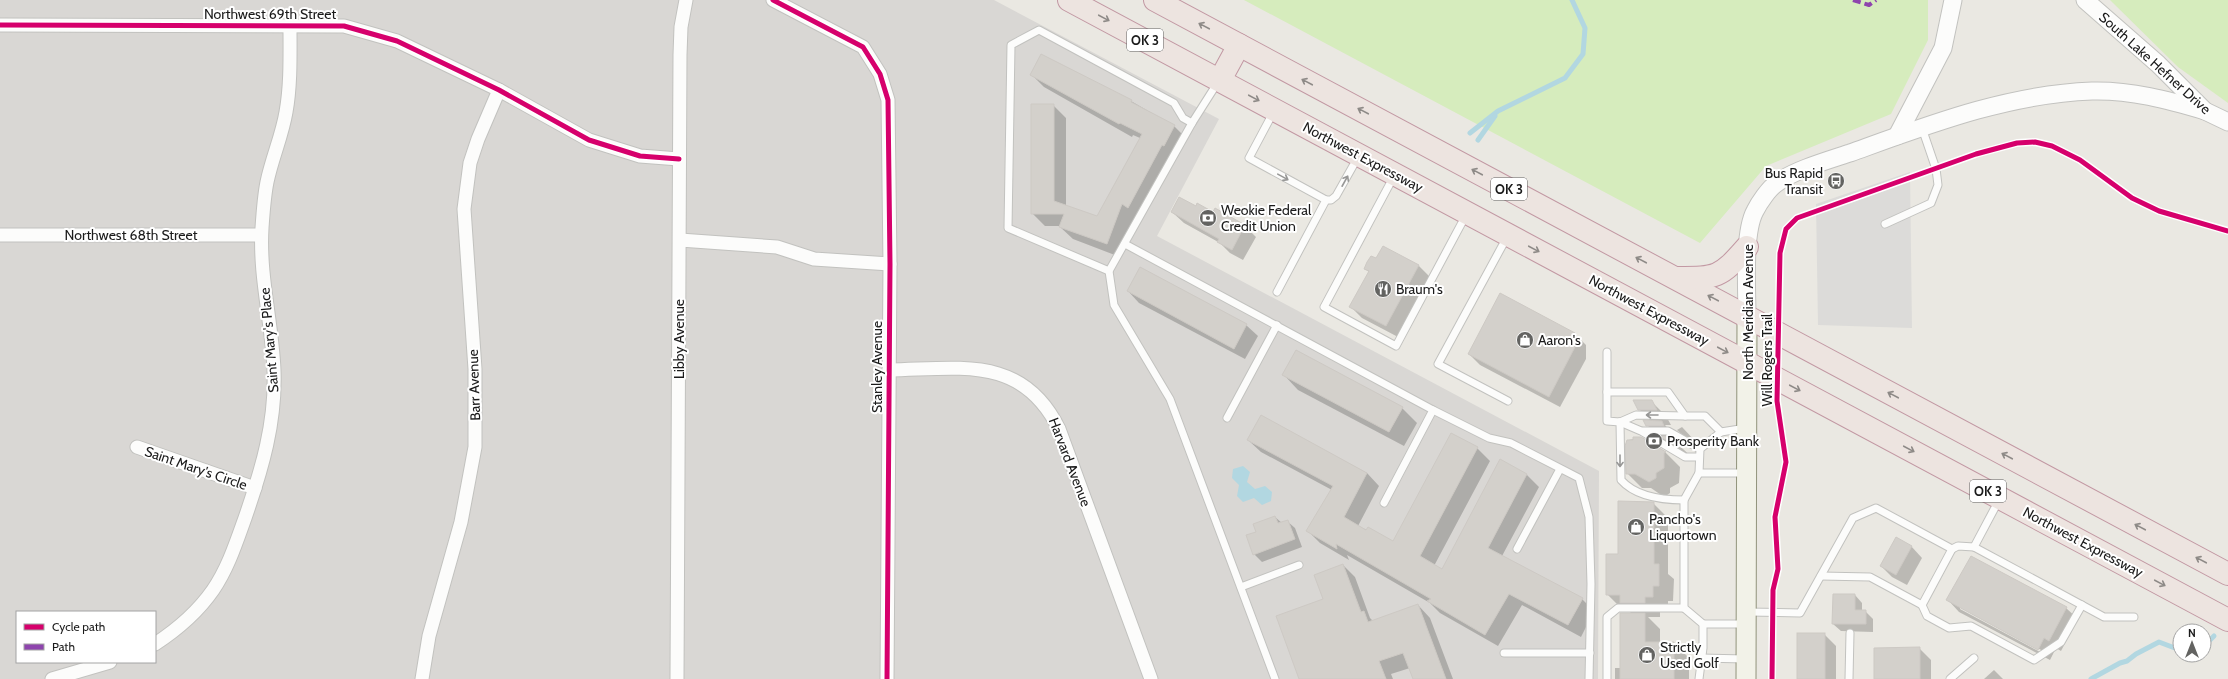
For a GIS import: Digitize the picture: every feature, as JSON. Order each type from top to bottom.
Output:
[{"type":"highway","name":"Northwest Expressway","points":[[1069,0],[2228,620]]},
{"type":"highway","name":"OK 3","points":[[1155,0],[2228,574]]},
{"type":"highway","points":[[1220,80],[1239,45]]},
{"type":"highway","points":[[1676,278],[1706,278],[1719,275],[1729,267],[1747,247]]},
{"type":"main road","name":"North Meridian Avenue","points":[[1746,679],[1748,473],[1747,316]]},
{"type":"street","name":"Libby Avenue","points":[[677,679],[680,34],[686,0]]},
{"type":"street","name":"Stanley Avenue","points":[[773,0],[862,47],[880,74],[888,100],[890,264],[887,679]]},
{"type":"street","points":[[1897,136],[1943,48],[1953,0]]},
{"type":"street","name":"South Lake Hefner Drive","points":[[2085,0],[2158,64],[2205,111],[2228,122]]},
{"type":"street","name":"Northwest 69th Street","points":[[0,25],[344,26],[397,41],[499,90],[589,140],[640,156],[679,159]]},
{"type":"street","name":"Saint Mary's Place","points":[[156,643],[176,630],[197,611],[213,590],[227,566],[255,488],[268,444],[274,393],[274,368],[262,264],[261,235],[267,182],[286,111],[290,26]]},
{"type":"street","name":"Barr Avenue","points":[[422,679],[429,636],[461,522],[475,447],[475,370],[464,209],[470,163],[478,139],[499,90]]},
{"type":"street","name":"North Meridian Avenue","points":[[1747,316],[1747,247],[1754,212],[1776,183],[1815,164],[1922,128],[1991,107],[2028,98],[2093,91],[2137,94],[2163,98],[2205,111]]},
{"type":"street","name":"Northwest 68th Street","points":[[0,235],[261,235]]},
{"type":"street","points":[[680,240],[777,247],[814,259],[890,264]]},
{"type":"street","name":"Harvard Avenue","points":[[889,370],[990,370],[1011,377],[1039,397],[1050,410],[1059,428],[1151,679]]},
{"type":"street","name":"Saint Mary's Circle","points":[[137,447],[255,488]]},
{"type":"street","points":[[52,679],[107,663]]},
{"type":"lane","points":[[1109,271],[1008,228],[1011,45],[1039,30],[1174,103],[1183,118],[1192,123]]},
{"type":"lane","points":[[1220,80],[1192,123],[1109,271],[1114,305],[1170,399],[1275,679]]},
{"type":"lane","points":[[1275,110],[1249,158],[1326,200],[1331,200],[1336,196],[1359,155]]},
{"type":"lane","points":[[1885,224],[1931,203],[1938,185],[1936,169],[1922,128]]},
{"type":"lane","points":[[1395,174],[1324,307],[1396,346],[1467,213]]},
{"type":"lane","points":[[1277,292],[1326,200]]},
{"type":"lane","points":[[1508,235],[1438,364],[1508,401]]},
{"type":"lane","points":[[1125,244],[1433,410],[1489,438],[1512,443],[1579,478],[1589,517],[1591,584],[1589,679]]},
{"type":"lane","points":[[1227,418],[1277,325]]},
{"type":"lane","points":[[1606,352],[1607,421],[1620,422],[1641,431],[1685,457],[1700,453],[1721,432],[1748,428]]},
{"type":"lane","points":[[1607,392],[1668,392],[1685,416]]},
{"type":"lane","points":[[1384,503],[1433,410]]},
{"type":"lane","points":[[1620,422],[1636,415],[1705,416],[1721,432]]},
{"type":"lane","points":[[1620,422],[1621,480],[1626,486],[1661,500],[1684,500]]},
{"type":"lane","points":[[1641,431],[1668,431],[1700,453]]},
{"type":"lane","points":[[1684,608],[1684,500],[1699,473],[1700,453]]},
{"type":"lane","points":[[1517,549],[1560,469]]},
{"type":"lane","points":[[1699,473],[1748,473]]},
{"type":"lane","points":[[1974,547],[2000,498]]},
{"type":"lane","points":[[1607,679],[1607,617],[1618,608],[1684,608],[1703,624],[1800,613],[1853,518],[1876,508],[1952,549]]},
{"type":"lane","points":[[1922,606],[1952,549],[1958,546],[1974,547],[2104,616],[2134,617]]},
{"type":"lane","points":[[1240,587],[1299,565]]},
{"type":"lane","points":[[1821,576],[1870,577],[1922,606],[1927,616],[1949,628],[1971,626],[2034,660],[2061,642],[2082,605]]},
{"type":"lane","points":[[1699,679],[1703,624]]},
{"type":"lane","points":[[1849,679],[1850,633]]},
{"type":"lane","points":[[1504,653],[1590,653]]},
{"type":"lane","points":[[1701,658],[1746,659]]},
{"type":"lane","points":[[1950,679],[1974,658]]},
{"type":"shaded area","points":[[0,0],[994,0],[1219,119],[1157,236],[1599,471],[1598,679],[0,679]]},
{"type":"shaded area","points":[[1910,172],[1912,328],[1818,325],[1816,204]]},
{"type":"green space","points":[[1244,0],[1928,0],[1928,40],[1891,114],[1766,166],[1700,243]]},
{"type":"green space","points":[[2110,0],[2228,0],[2228,103],[2178,67]]},
{"type":"water","points":[[1243,466],[1250,472],[1247,482],[1255,489],[1265,486],[1272,492],[1271,501],[1262,505],[1254,498],[1243,502],[1237,496],[1239,485],[1232,478],[1233,469]]},
{"type":"building","points":[[1041,54],[1132,100],[1131,102],[1175,125],[1164,146],[1162,145],[1128,208],[1122,204],[1107,244],[1059,227],[1064,214],[1031,214],[1031,104],[1054,104],[1054,201],[1097,216],[1142,134],[1120,123],[1119,124],[1030,75]]},
{"type":"building","name":"Weokie Federal Credit Union","points":[[1179,197],[1196,206],[1197,203],[1213,212],[1215,208],[1245,225],[1232,250],[1217,242],[1219,239],[1171,212]]},
{"type":"building","name":"Braum's","points":[[1383,246],[1419,265],[1386,326],[1349,307],[1369,271],[1364,269],[1367,262],[1371,256],[1376,258]]},
{"type":"building","points":[[1140,267],[1247,324],[1234,349],[1127,291]]},
{"type":"building","name":"Aaron's","points":[[1500,293],[1575,333],[1575,347],[1549,397],[1468,354]]},
{"type":"building","points":[[1296,350],[1403,407],[1389,432],[1282,375]]},
{"type":"building","points":[[1633,400],[1652,400],[1657,410],[1638,410]]},
{"type":"building","points":[[1261,415],[1367,473],[1344,517],[1366,530],[1368,527],[1393,541],[1451,433],[1478,447],[1420,556],[1442,569],[1500,459],[1527,474],[1488,548],[1583,598],[1568,625],[1509,594],[1485,635],[1427,601],[1431,599],[1336,544],[1337,549],[1306,531],[1333,486],[1247,440]]},
{"type":"building","points":[[1643,420],[1662,421],[1664,426],[1646,426]]},
{"type":"building","points":[[1659,436],[1667,436],[1680,443],[1676,446]]},
{"type":"building","points":[[1633,437],[1641,437],[1666,452],[1664,453],[1664,468],[1656,473],[1656,478],[1649,482],[1635,474],[1626,474],[1625,446],[1627,440],[1633,440]]},
{"type":"building","name":"Pancho's Liquortown","points":[[1618,501],[1654,502],[1654,564],[1659,564],[1659,586],[1653,586],[1653,597],[1645,597],[1645,603],[1620,603],[1620,595],[1606,595],[1606,554],[1618,554]]},
{"type":"building","points":[[1275,516],[1278,523],[1288,520],[1295,539],[1253,555],[1246,535],[1256,532],[1253,524]]},
{"type":"building","points":[[1896,537],[1912,546],[1896,575],[1880,566]]},
{"type":"building","points":[[1971,556],[2067,607],[2049,641],[2044,638],[2038,650],[1946,600]]},
{"type":"building","points":[[1343,564],[1361,612],[1364,611],[1368,622],[1418,604],[1446,679],[1413,679],[1403,653],[1379,661],[1386,679],[1299,679],[1276,616],[1323,599],[1314,575]]},
{"type":"building","points":[[1833,594],[1855,594],[1855,610],[1866,610],[1866,624],[1832,624]]},
{"type":"building","name":"Strictly Used Golf","points":[[1620,613],[1645,613],[1645,642],[1674,642],[1674,679],[1620,679]]},
{"type":"building","points":[[1797,633],[1825,633],[1825,679],[1797,679]]},
{"type":"building","points":[[1920,647],[1920,679],[1874,679],[1874,648]]},
{"type":"waterway","points":[[1470,133],[1498,111],[1565,78],[1583,54],[1585,28],[1572,0]]},
{"type":"waterway","points":[[1478,140],[1495,116]]},
{"type":"waterway","points":[[2091,679],[2120,663],[2127,661],[2136,654],[2159,642],[2172,647]]},
{"type":"marked path","points":[[1853,0],[1869,5],[1876,0]]},
{"type":"cycle path","points":[[773,0],[863,47],[880,74],[888,100],[890,264],[887,679]]},
{"type":"cycle path","points":[[0,25],[344,26],[397,41],[499,90],[589,140],[640,156],[679,159]]},
{"type":"cycle path","name":"Will Rogers Trail","points":[[1772,679],[1773,590],[1778,569],[1775,517],[1786,462],[1777,401],[1780,253],[1786,229],[1797,218],[1976,154],[2017,143],[2035,142],[2052,146],[2080,160],[2132,198],[2159,211],[2228,231]]},
{"type":"place","name":"Bus Rapid Transit","points":[[1836,181]]},
{"type":"place","name":"Weokie Federal Credit Union","points":[[1208,218]]},
{"type":"place","name":"Braum's","points":[[1383,289]]},
{"type":"place","name":"Aaron's","points":[[1525,340]]},
{"type":"place","name":"Prosperity Bank","points":[[1654,441]]},
{"type":"place","name":"Pancho's Liquortown","points":[[1636,527]]},
{"type":"place","name":"Strictly Used Golf","points":[[1647,655]]}]
